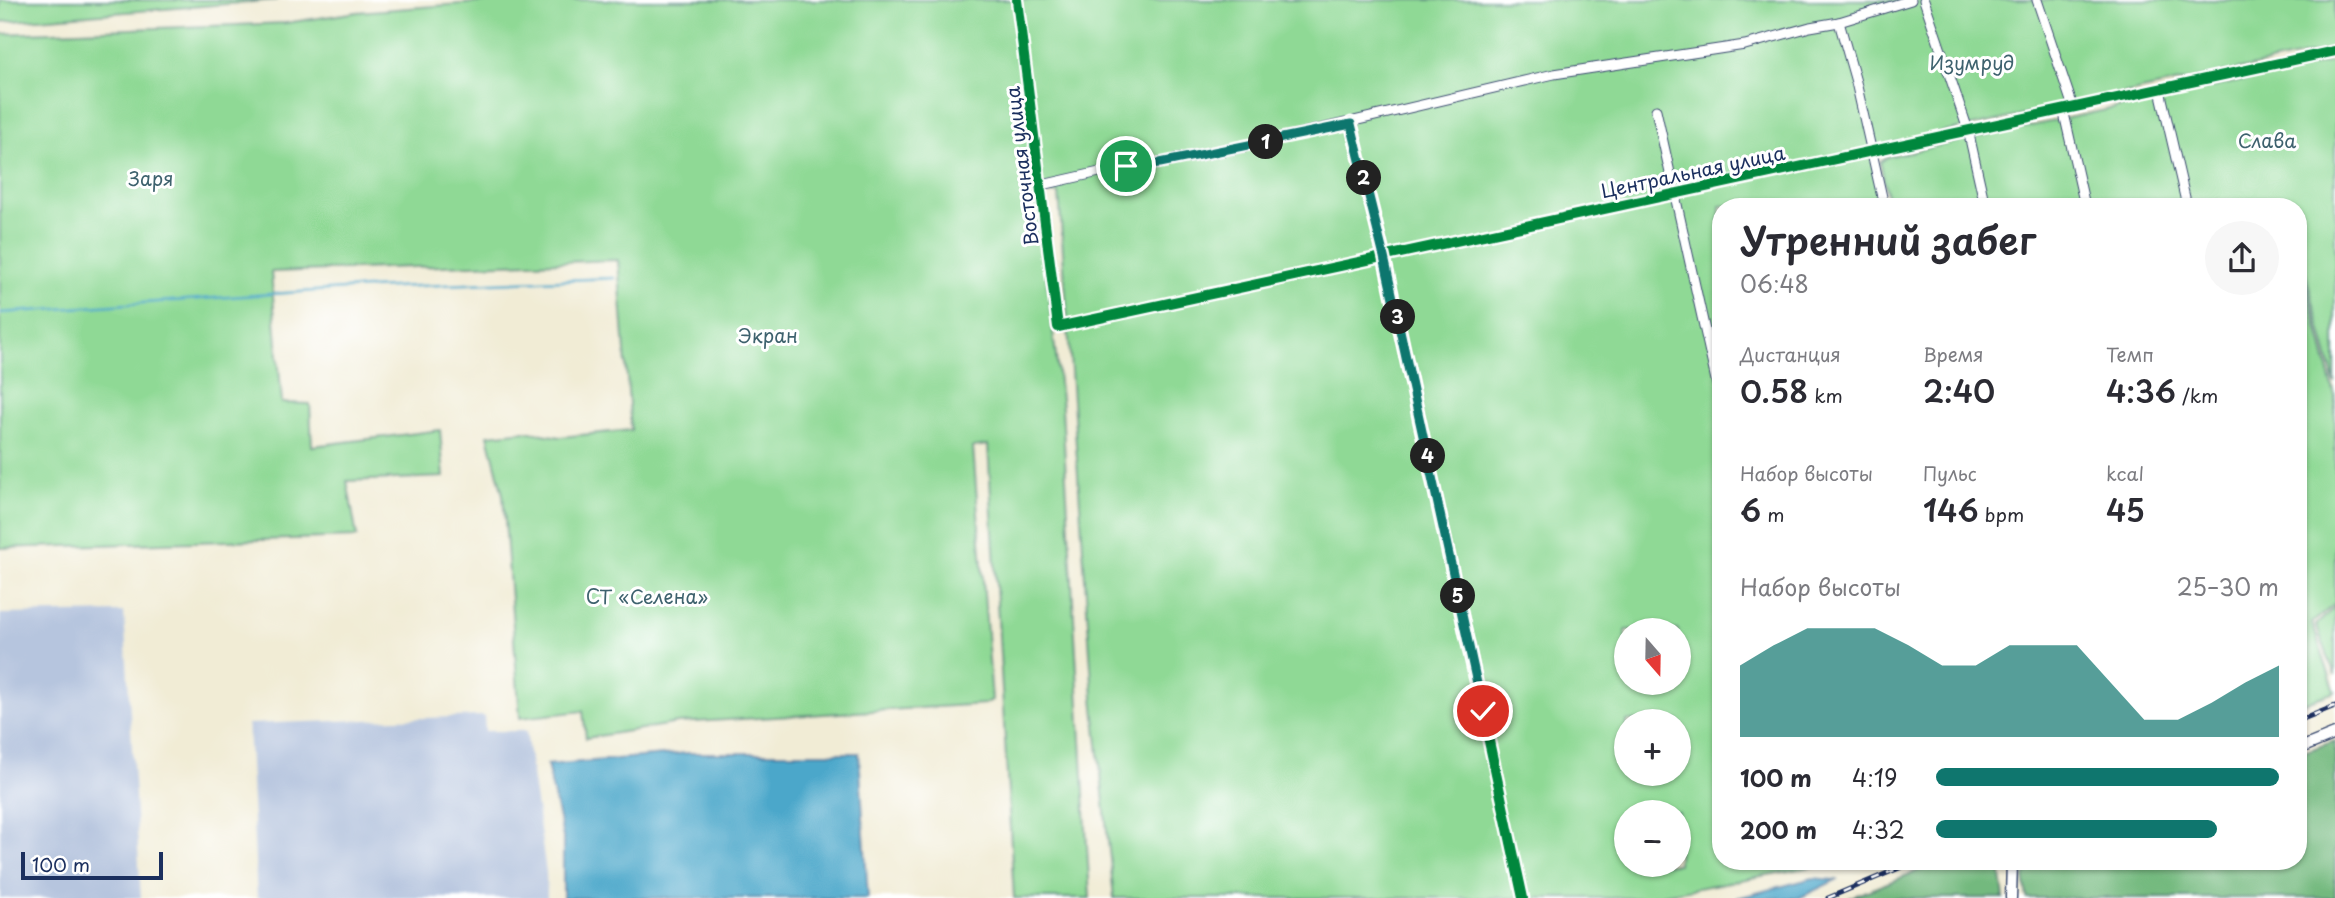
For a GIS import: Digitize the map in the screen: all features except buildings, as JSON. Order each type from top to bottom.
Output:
[{"type":"street","name":"Восточная улица","points":[[1017,0],[1058,327]]},
{"type":"street","points":[[1042,185],[1351,124],[1543,76],[1745,45],[1839,22],[1911,0]]},
{"type":"street","points":[[1924,0],[1968,130],[1983,198]]},
{"type":"street","points":[[2036,0],[2068,108],[2084,198]]},
{"type":"street","points":[[1839,22],[1882,198]]},
{"type":"street","name":"Центральная улица","points":[[1058,327],[2335,51]]},
{"type":"street","points":[[2160,90],[2185,198]]},
{"type":"street","points":[[1656,110],[1712,361]]},
{"type":"street","points":[[1351,124],[1384,257],[1523,898]]},
{"type":"street","points":[[2307,745],[2335,734]]},
{"type":"street","points":[[2011,898],[2012,870]]},
{"type":"shaded area","points":[[124,612],[141,898],[0,898],[0,614]]},
{"type":"shaded area","points":[[484,716],[485,731],[526,731],[546,872],[547,898],[257,898],[248,724]]},
{"type":"green space","points":[[0,0],[277,0],[0,22]]},
{"type":"green space","points":[[512,0],[2335,0],[2335,49],[1870,148],[1879,198],[1712,198],[1712,870],[1794,870],[1644,898],[1114,898],[1093,697],[1059,193],[1037,194],[1062,408],[1090,898],[1014,898],[988,445],[973,447],[992,700],[985,704],[678,723],[586,738],[583,711],[520,718],[503,495],[488,435],[525,431],[560,437],[631,430],[618,260],[271,272],[282,403],[310,404],[312,446],[440,430],[444,477],[347,481],[357,537],[0,548],[0,34],[286,23],[357,12]]},
{"type":"green space","name":"Слава","points":[[2335,61],[2335,384],[2307,279],[2307,198],[1887,198],[1880,162],[1890,156]]},
{"type":"green space","points":[[2307,287],[2335,396],[2335,604],[2312,623],[2335,692],[2307,702]]},
{"type":"green space","points":[[2335,607],[2335,675],[2316,625]]},
{"type":"green space","points":[[2335,741],[2335,898],[2027,898],[2024,877],[2028,870],[2307,870],[2307,751]]},
{"type":"green space","points":[[1920,870],[2002,870],[2004,898],[1849,898]]},
{"type":"water","points":[[687,753],[859,753],[868,898],[563,898],[563,837],[547,765]]},
{"type":"water","points":[[1813,878],[1836,880],[1799,898],[1737,898]]},
{"type":"waterway","points":[[0,313],[344,289],[614,278]]},
{"type":"railway","points":[[2307,717],[2335,706]]},
{"type":"railway","points":[[1828,898],[1895,870]]},
{"type":"cycle path","points":[[1017,0],[1058,327],[2335,51]]},
{"type":"cycle path","points":[[1351,123],[1384,257],[1523,898]]},
{"type":"route","points":[[1126,166],[1160,163],[1351,124],[1384,257],[1483,711]]},
{"type":"park label","name":"Изумруд","points":[[1972,63]]},
{"type":"park label","name":"Заря","points":[[151,179]]},
{"type":"park label","name":"Экран","points":[[768,336]]},
{"type":"park label","name":"СТ «Селена»","points":[[647,597]]}]
